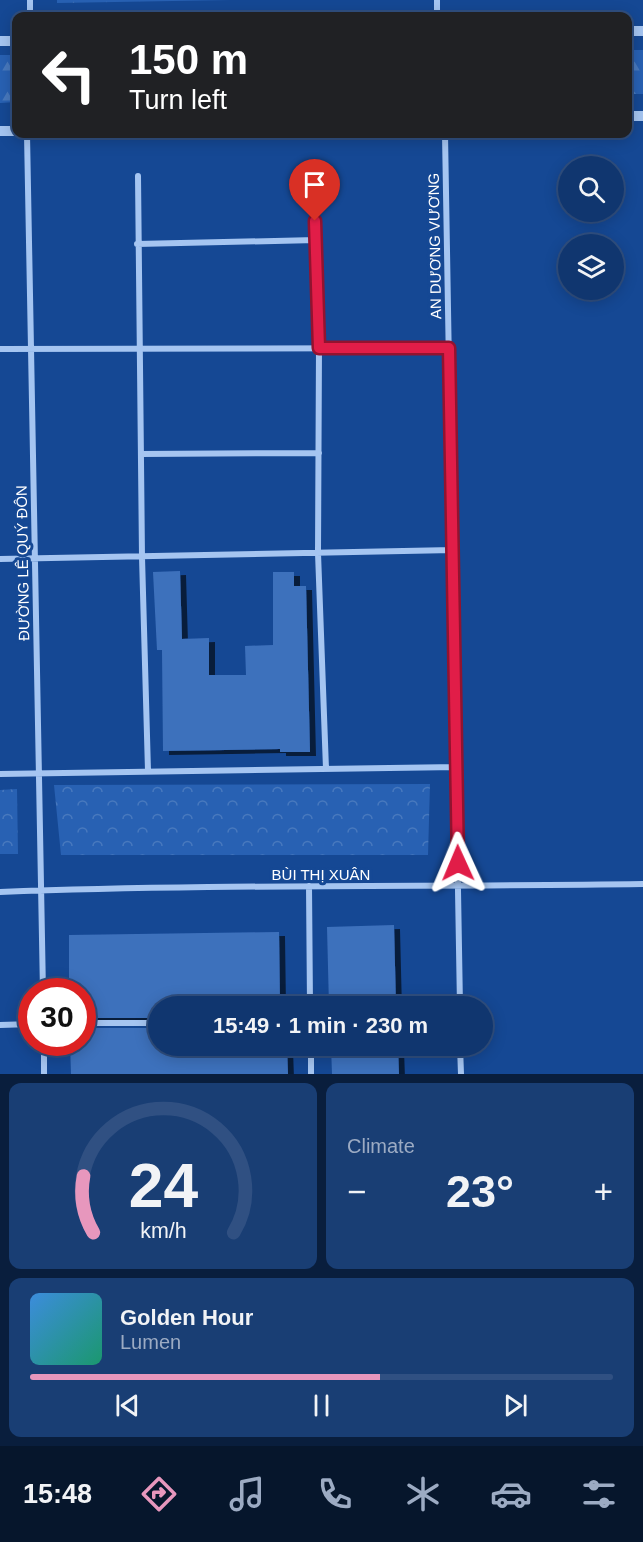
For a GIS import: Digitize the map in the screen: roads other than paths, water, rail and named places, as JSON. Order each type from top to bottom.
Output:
[{"type":"street","name":"ĐƯỜNG LÊ QUÝ ĐÔN","points":[[27,138],[43,978]]},
{"type":"street","name":"AN DƯƠNG VƯƠNG","points":[[445,138],[460,996]]},
{"type":"street","points":[[314,164],[319,348],[318,553],[326,769]]},
{"type":"street","points":[[138,176],[142,557],[148,771]]},
{"type":"street","points":[[137,244],[316,240]]},
{"type":"street","points":[[0,349],[449,348]]},
{"type":"street","points":[[141,454],[319,453]]},
{"type":"street","points":[[0,560],[453,550]]},
{"type":"street","points":[[0,774],[457,767]]},
{"type":"street","name":"BÙI THỊ XUÂN","points":[[0,892],[309,886],[458,887],[643,884]]},
{"type":"street","points":[[309,886],[310,996]]},
{"type":"street","points":[[96,1023],[148,1023]]},
{"type":"street","points":[[0,1025],[18,1024]]},
{"type":"street","points":[[44,1056],[44,1074]]},
{"type":"street","points":[[311,1056],[311,1074]]},
{"type":"street","points":[[460,1056],[461,1074]]}]
